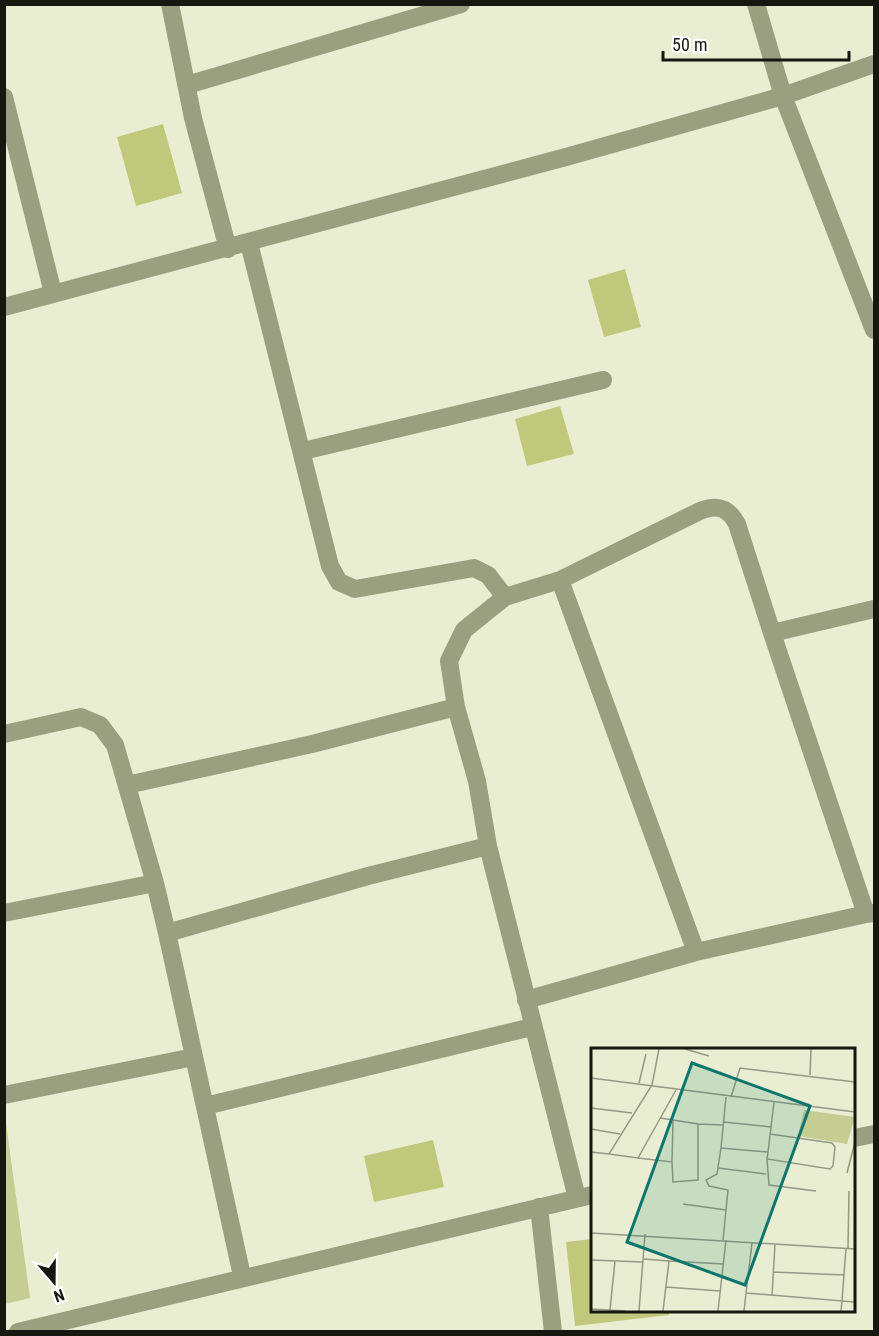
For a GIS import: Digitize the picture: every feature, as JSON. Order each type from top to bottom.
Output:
[{"type":"street","points":[[170,4],[187,85],[228,249]]},
{"type":"street","points":[[187,85],[461,4]]},
{"type":"street","points":[[756,4],[783,96],[874,330]]},
{"type":"street","points":[[4,307],[228,249],[783,96],[874,64]]},
{"type":"street","points":[[4,97],[53,293]]},
{"type":"street","points":[[249,243],[330,566],[339,582],[355,589],[474,568],[488,575],[505,597]]},
{"type":"street","points":[[303,451],[603,380]]},
{"type":"street","points":[[18,1332],[242,1276],[585,1197],[532,1027],[488,846],[477,781],[456,708],[449,661],[464,630],[505,597],[560,580],[699,511],[712,506],[722,508],[732,513],[737,524],[772,633],[870,913],[696,952],[526,1000]]},
{"type":"street","points":[[560,580],[696,952]]},
{"type":"street","points":[[772,633],[874,609]]},
{"type":"street","points":[[127,785],[312,744],[456,708]]},
{"type":"street","points":[[4,734],[81,717],[100,725],[115,745],[167,933],[242,1276]]},
{"type":"street","points":[[167,933],[368,876],[488,846]]},
{"type":"street","points":[[4,913],[155,883]]},
{"type":"street","points":[[205,1106],[532,1027]]},
{"type":"street","points":[[4,1095],[194,1057]]},
{"type":"street","points":[[855,1138],[874,1134]]},
{"type":"street","points":[[539,1207],[554,1332]]},
{"type":"green space","points":[[5,1116],[30,1298],[4,1304]]},
{"type":"building","points":[[163,124],[182,193],[136,206],[117,137]]},
{"type":"building","points":[[625,269],[641,327],[604,337],[588,280]]},
{"type":"building","points":[[560,406],[574,454],[527,466],[515,419]]},
{"type":"building","points":[[433,1140],[444,1187],[374,1202],[364,1156]]},
{"type":"building","points":[[591,1239],[591,1312],[669,1312],[669,1315],[575,1326],[566,1242]]}]
